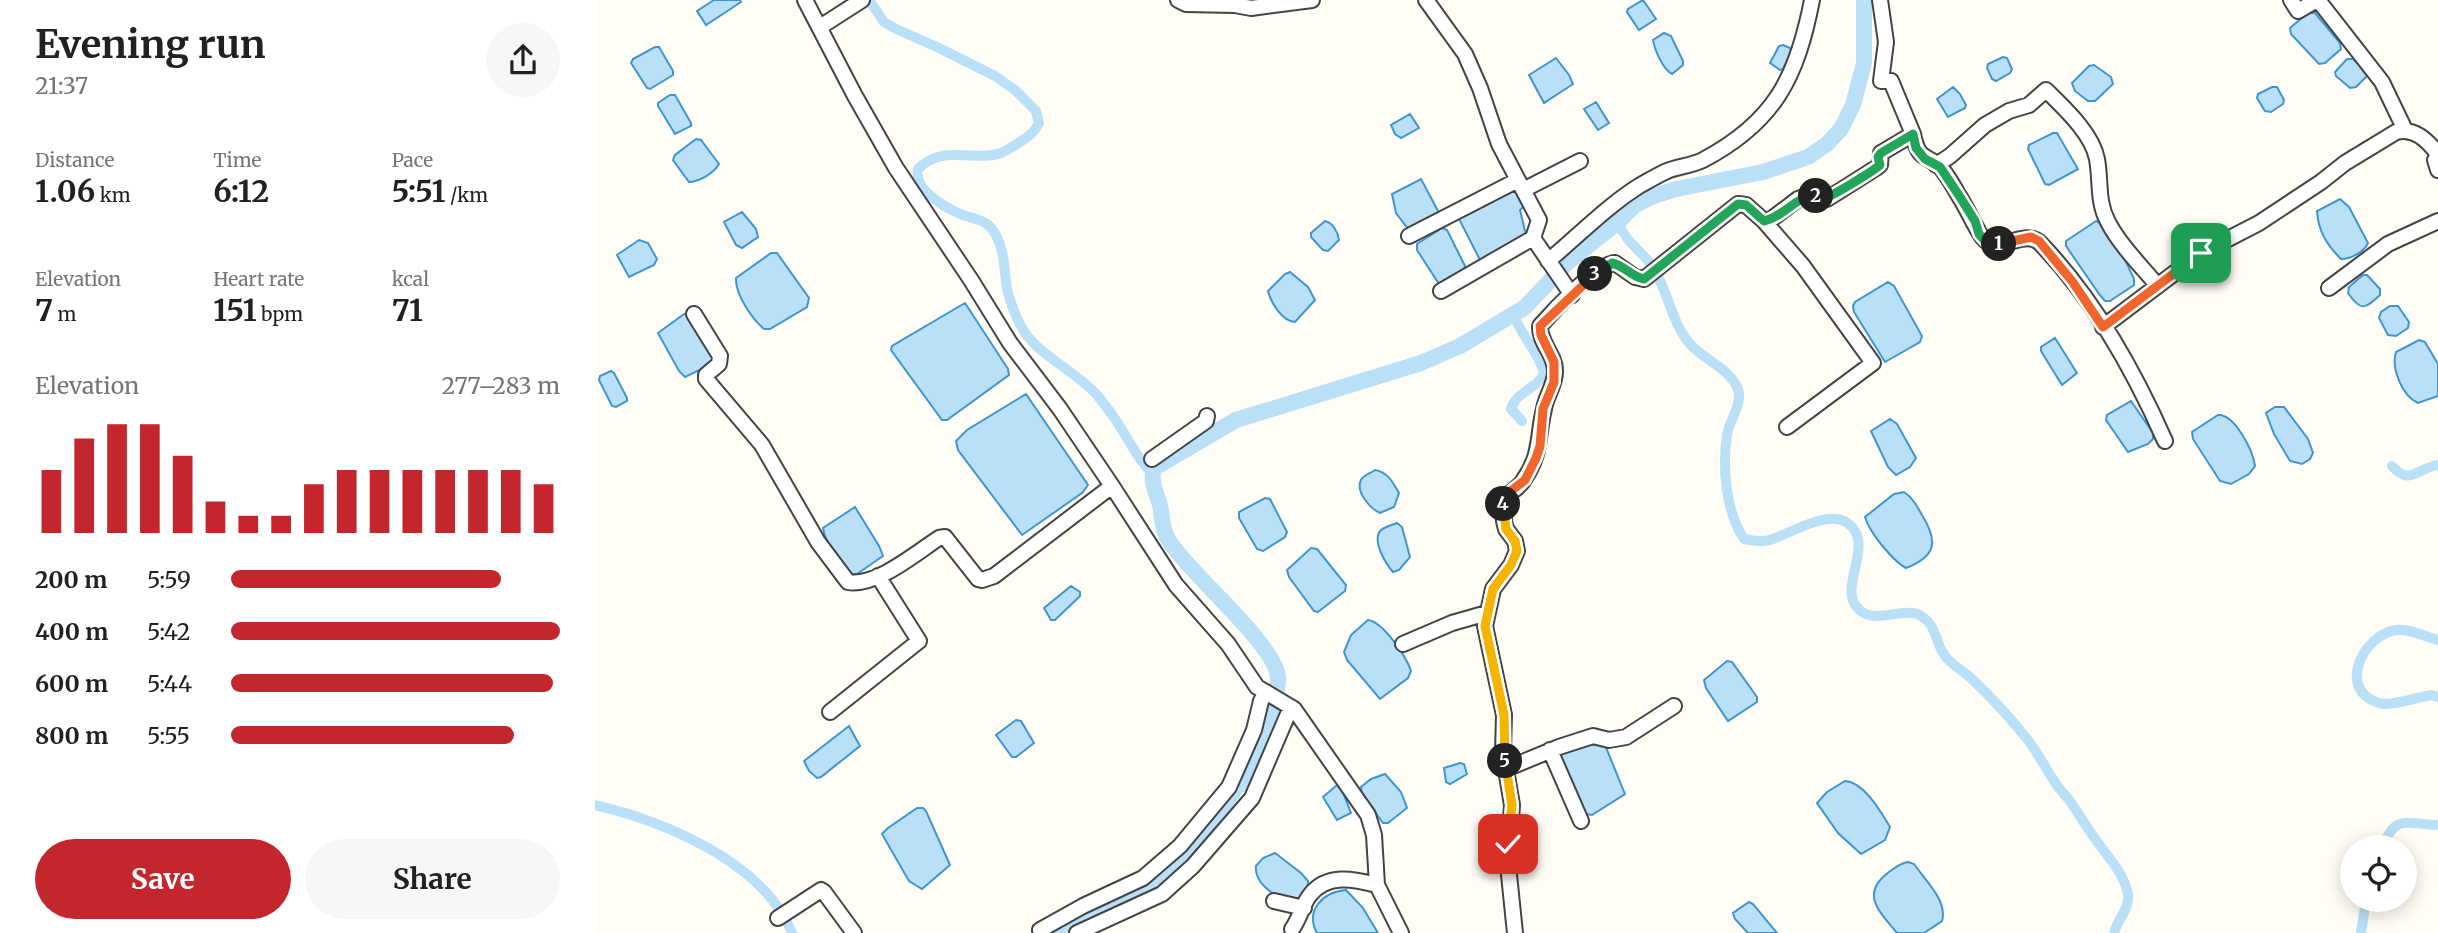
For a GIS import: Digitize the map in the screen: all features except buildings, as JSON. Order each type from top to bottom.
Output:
[{"type":"street","points":[[805,0],[860,106],[903,178],[1010,344],[1060,409],[1176,585],[1228,644],[1257,687],[1289,706],[1371,821],[1377,886],[1401,933]]},
{"type":"street","points":[[1178,0],[1185,4],[1251,8],[1312,0]]},
{"type":"street","points":[[1426,0],[1465,54],[1499,144],[1539,220],[1533,238],[1441,291]]},
{"type":"street","points":[[1554,269],[1614,205],[1669,170],[1700,161],[1745,134],[1766,113],[1785,87],[1803,43],[1812,0]]},
{"type":"street","points":[[1880,0],[1886,42],[1881,81],[1891,81],[1916,148],[1925,159],[1940,167],[1986,242],[1997,244],[2031,237],[2039,241],[2072,281],[2103,327],[2147,401],[2165,441]]},
{"type":"street","points":[[2291,0],[2298,11],[2317,0],[2382,82],[2405,130]]},
{"type":"street","points":[[820,27],[860,1]]},
{"type":"street","points":[[1936,165],[1986,125],[2009,111],[2029,105],[2046,90],[2075,118],[2093,149],[2097,159],[2099,201],[2108,223],[2158,286]]},
{"type":"street","points":[[2103,327],[2201,253],[2259,223],[2345,163],[2396,132],[2405,130],[2423,138],[2438,155],[2435,160],[2438,170]]},
{"type":"street","points":[[1764,221],[1776,216],[1798,198],[1813,194],[1822,199],[1832,197],[1880,165],[1878,157],[1881,153],[1913,134]]},
{"type":"street","points":[[1409,236],[1520,185],[1580,161]]},
{"type":"street","points":[[1515,933],[1508,865],[1512,805],[1503,752],[1504,715],[1485,626],[1493,589],[1511,565],[1517,551],[1515,541],[1506,529],[1503,500],[1525,480],[1536,458],[1540,446],[1543,409],[1554,382],[1554,362],[1541,335],[1540,326],[1598,272],[1612,263],[1621,266],[1635,277],[1647,278],[1738,204],[1746,205],[1803,265],[1873,363],[1787,427]]},
{"type":"street","points":[[2329,288],[2388,244],[2438,221]]},
{"type":"street","points":[[1533,238],[1572,295]]},
{"type":"street","points":[[694,314],[720,356],[719,364],[706,375],[706,379],[762,445],[818,542],[848,582],[864,582],[878,576],[939,538],[945,537],[978,579],[988,579],[1112,486]]},
{"type":"street","points":[[1152,459],[1206,421],[1207,416]]},
{"type":"street","points":[[830,712],[919,641],[878,576]]},
{"type":"street","points":[[1403,644],[1452,623],[1487,613]]},
{"type":"street","points":[[1040,930],[1143,878],[1180,846],[1229,787],[1254,730],[1261,701],[1267,692]]},
{"type":"street","points":[[1077,933],[1162,894],[1193,866],[1252,798],[1289,706]]},
{"type":"street","points":[[1506,769],[1550,750],[1593,736],[1609,740],[1626,737],[1674,706]]},
{"type":"street","points":[[1550,750],[1581,821]]},
{"type":"street","points":[[1292,929],[1318,887],[1331,881],[1356,880],[1377,886]]},
{"type":"street","points":[[784,914],[821,890],[854,933]]},
{"type":"street","points":[[1274,901],[1304,908]]},
{"type":"water","points":[[714,0],[741,2],[706,25],[697,11]]},
{"type":"water","points":[[1643,0],[1656,19],[1639,30],[1627,12]]},
{"type":"water","points":[[2308,13],[2315,13],[2340,43],[2341,49],[2325,63],[2319,64],[2291,34],[2290,28]]},
{"type":"water","points":[[1664,33],[1671,36],[1683,61],[1683,65],[1672,74],[1660,59],[1653,40]]},
{"type":"water","points":[[1783,45],[1792,52],[1780,70],[1770,63],[1779,46]]},
{"type":"water","points":[[659,47],[673,75],[650,89],[631,63],[633,59]]},
{"type":"water","points":[[2003,57],[2007,58],[2012,69],[1996,81],[1992,79],[1988,64]]},
{"type":"water","points":[[1556,58],[1573,84],[1544,103],[1529,75]]},
{"type":"water","points":[[2347,59],[2353,59],[2366,71],[2367,76],[2356,87],[2350,88],[2336,76],[2335,72]]},
{"type":"water","points":[[2094,65],[2111,77],[2113,84],[2095,101],[2088,101],[2075,91],[2072,83],[2089,66]]},
{"type":"water","points":[[1953,87],[1966,105],[1948,117],[1937,99]]},
{"type":"water","points":[[2277,87],[2284,100],[2283,104],[2271,112],[2265,111],[2257,98],[2258,94]]},
{"type":"water","points":[[670,95],[675,95],[691,123],[691,126],[675,134],[658,106],[658,103]]},
{"type":"water","points":[[1596,102],[1609,123],[1598,130],[1584,109]]},
{"type":"water","points":[[1410,114],[1419,128],[1401,138],[1395,134],[1391,125]]},
{"type":"water","points":[[2057,133],[2078,169],[2049,185],[2045,184],[2028,149],[2029,145]]},
{"type":"water","points":[[696,139],[701,140],[719,164],[706,176],[689,182],[673,160],[675,155]]},
{"type":"water","points":[[1421,179],[1438,216],[1409,230],[1396,213],[1392,194]]},
{"type":"water","points":[[1514,185],[1526,204],[1520,210],[1526,235],[1484,261],[1480,260],[1458,217]]},
{"type":"water","points":[[2340,199],[2349,207],[2368,243],[2357,254],[2341,259],[2324,237],[2317,211]]},
{"type":"water","points":[[742,212],[756,229],[758,237],[742,248],[736,245],[724,222]]},
{"type":"water","points":[[1325,221],[1335,228],[1339,240],[1328,251],[1323,250],[1311,237],[1311,233]]},
{"type":"water","points":[[2096,221],[2113,238],[2134,279],[2134,285],[2110,301],[2105,301],[2099,294],[2066,246],[2066,241]]},
{"type":"water","points":[[1442,228],[1447,230],[1465,266],[1464,271],[1439,284],[1417,250],[1417,244]]},
{"type":"water","points":[[639,240],[648,243],[657,259],[654,265],[629,277],[617,255]]},
{"type":"water","points":[[771,253],[777,253],[809,298],[807,307],[770,329],[764,329],[745,306],[736,278]]},
{"type":"water","points":[[1290,272],[1308,287],[1315,300],[1295,322],[1278,311],[1268,291]]},
{"type":"water","points":[[2363,275],[2367,275],[2380,289],[2380,295],[2367,306],[2360,306],[2348,293],[2349,287]]},
{"type":"water","points":[[1888,282],[1894,286],[1922,336],[1920,342],[1885,362],[1854,312],[1853,306],[1855,302]]},
{"type":"water","points":[[965,303],[1008,369],[1009,375],[947,420],[942,420],[891,350],[892,346]]},
{"type":"water","points":[[2390,306],[2398,306],[2409,322],[2408,328],[2396,336],[2388,335],[2379,318],[2381,312]]},
{"type":"water","points":[[684,314],[689,314],[715,359],[708,366],[685,377],[658,333]]},
{"type":"water","points":[[2055,338],[2077,373],[2062,385],[2041,351],[2041,347]]},
{"type":"water","points":[[2419,340],[2425,342],[2438,364],[2438,396],[2418,403],[2407,394],[2399,381],[2395,358],[2396,352]]},
{"type":"water","points":[[611,371],[627,398],[627,401],[616,407],[612,406],[599,380],[600,376]]},
{"type":"water","points":[[1026,394],[1088,485],[1082,493],[1022,535],[958,450],[956,441],[967,430]]},
{"type":"water","points":[[2131,401],[2153,433],[2153,439],[2148,444],[2128,452],[2106,420],[2107,415]]},
{"type":"water","points":[[2275,407],[2284,407],[2308,439],[2313,453],[2310,459],[2302,464],[2290,461],[2274,434],[2266,413]]},
{"type":"water","points":[[2218,415],[2231,420],[2237,427],[2247,443],[2255,466],[2249,474],[2231,484],[2220,481],[2193,439],[2192,432]]},
{"type":"water","points":[[1890,419],[1897,424],[1916,458],[1910,467],[1896,475],[1888,467],[1871,431]]},
{"type":"water","points":[[1375,470],[1387,476],[1399,493],[1394,507],[1380,513],[1368,504],[1360,490],[1362,478]]},
{"type":"water","points":[[1904,492],[1918,508],[1932,540],[1929,553],[1906,568],[1882,546],[1865,517],[1894,494]]},
{"type":"water","points":[[1265,498],[1270,499],[1287,532],[1285,537],[1263,551],[1257,549],[1239,518],[1239,512]]},
{"type":"water","points":[[855,507],[883,556],[857,574],[851,574],[834,552],[823,528]]},
{"type":"water","points":[[1397,523],[1402,527],[1410,557],[1399,570],[1393,572],[1383,558],[1378,534]]},
{"type":"water","points":[[1311,548],[1317,549],[1346,585],[1345,591],[1318,612],[1314,611],[1289,577],[1287,570]]},
{"type":"water","points":[[1071,586],[1080,592],[1080,596],[1055,620],[1051,620],[1044,608]]},
{"type":"water","points":[[1368,620],[1387,633],[1411,671],[1408,678],[1380,699],[1347,660],[1344,652],[1351,635]]},
{"type":"water","points":[[1727,661],[1732,662],[1757,697],[1757,702],[1728,721],[1706,688],[1704,680]]},
{"type":"water","points":[[1016,720],[1021,721],[1034,743],[1016,757],[1012,757],[996,735]]},
{"type":"water","points":[[849,726],[860,746],[817,778],[809,771],[804,761]]},
{"type":"water","points":[[1599,740],[1605,745],[1625,794],[1592,815],[1586,814],[1560,757],[1563,753]]},
{"type":"water","points":[[1464,764],[1467,774],[1450,784],[1446,782],[1444,768]]},
{"type":"water","points":[[1385,774],[1401,792],[1407,808],[1388,823],[1383,823],[1362,794],[1361,787],[1371,779]]},
{"type":"water","points":[[1845,781],[1859,786],[1865,792],[1890,827],[1885,840],[1861,854],[1838,833],[1817,803],[1827,792]]},
{"type":"water","points":[[1337,785],[1342,790],[1351,813],[1337,820],[1323,797]]},
{"type":"water","points":[[917,808],[926,811],[950,865],[922,889],[909,881],[882,834]]},
{"type":"water","points":[[1275,853],[1308,881],[1305,893],[1294,900],[1286,902],[1265,887],[1258,878],[1256,866],[1263,858]]},
{"type":"water","points":[[1908,862],[1914,864],[1942,906],[1942,921],[1924,933],[1897,933],[1875,903],[1875,888],[1880,880]]},
{"type":"water","points":[[1346,890],[1363,908],[1378,933],[1317,933],[1313,917],[1318,904],[1330,894]]},
{"type":"water","points":[[1749,902],[1777,933],[1748,933],[1735,919],[1733,913]]},
{"type":"waterway","points":[[869,0],[884,22],[995,76],[1015,90],[1036,111],[1039,123],[1036,129],[1009,149],[991,155],[937,157],[918,169],[920,183],[937,201],[991,227],[1002,252],[1011,302],[1026,334],[1044,353],[1078,377],[1097,395],[1152,473]]},
{"type":"waterway","points":[[1242,784],[1275,700],[1278,677],[1273,663],[1248,628],[1169,541],[1153,482],[1154,468],[1236,420],[1421,363],[1460,346],[1524,308],[1568,262],[1635,205],[1651,197],[1676,189],[1763,172],[1808,157],[1827,144],[1841,129],[1853,105],[1864,63],[1864,0]]},
{"type":"waterway","points":[[1618,222],[1624,234],[1657,274],[1684,336],[1697,351],[1723,370],[1738,389],[1739,400],[1727,435],[1725,475],[1729,503],[1744,539],[1770,540],[1808,524],[1829,519],[1846,522],[1855,530],[1858,552],[1852,597],[1856,606],[1870,615],[1914,613],[1921,616],[1930,624],[1945,656],[1987,694],[2027,739],[2123,879],[2128,900],[2114,933]]},
{"type":"waterway","points":[[1514,315],[1544,373],[1537,383],[1517,398],[1511,409],[1522,421]]},
{"type":"waterway","points":[[2392,466],[2398,472],[2409,476],[2438,465]]},
{"type":"waterway","points":[[2438,640],[2406,630],[2384,634],[2365,652],[2357,676],[2359,687],[2366,696],[2379,703],[2397,703],[2432,695],[2438,697]]},
{"type":"waterway","points":[[1059,933],[1162,880],[1200,840],[1242,784]]},
{"type":"waterway","points":[[595,805],[651,822],[709,848],[759,885],[778,908],[792,933]]},
{"type":"waterway","points":[[2389,835],[2398,825],[2404,823],[2438,825]]},
{"type":"waterway","points":[[2361,933],[2364,912]]},
{"type":"route","points":[[1508,844],[1512,805],[1503,752],[1504,715],[1485,626],[1493,589],[1511,565],[1517,551],[1515,541],[1506,529],[1503,500],[1525,480],[1536,458],[1540,446],[1543,409],[1554,382],[1554,362],[1539,331],[1540,326],[1598,272],[1615,263],[1635,277],[1647,278],[1738,204],[1746,205],[1761,219],[1769,221],[1798,198],[1813,194],[1822,199],[1832,197],[1880,165],[1878,157],[1881,153],[1913,134],[1916,148],[1925,159],[1940,167],[1986,242],[1997,244],[2031,237],[2039,241],[2072,281],[2103,327],[2201,253]]}]
